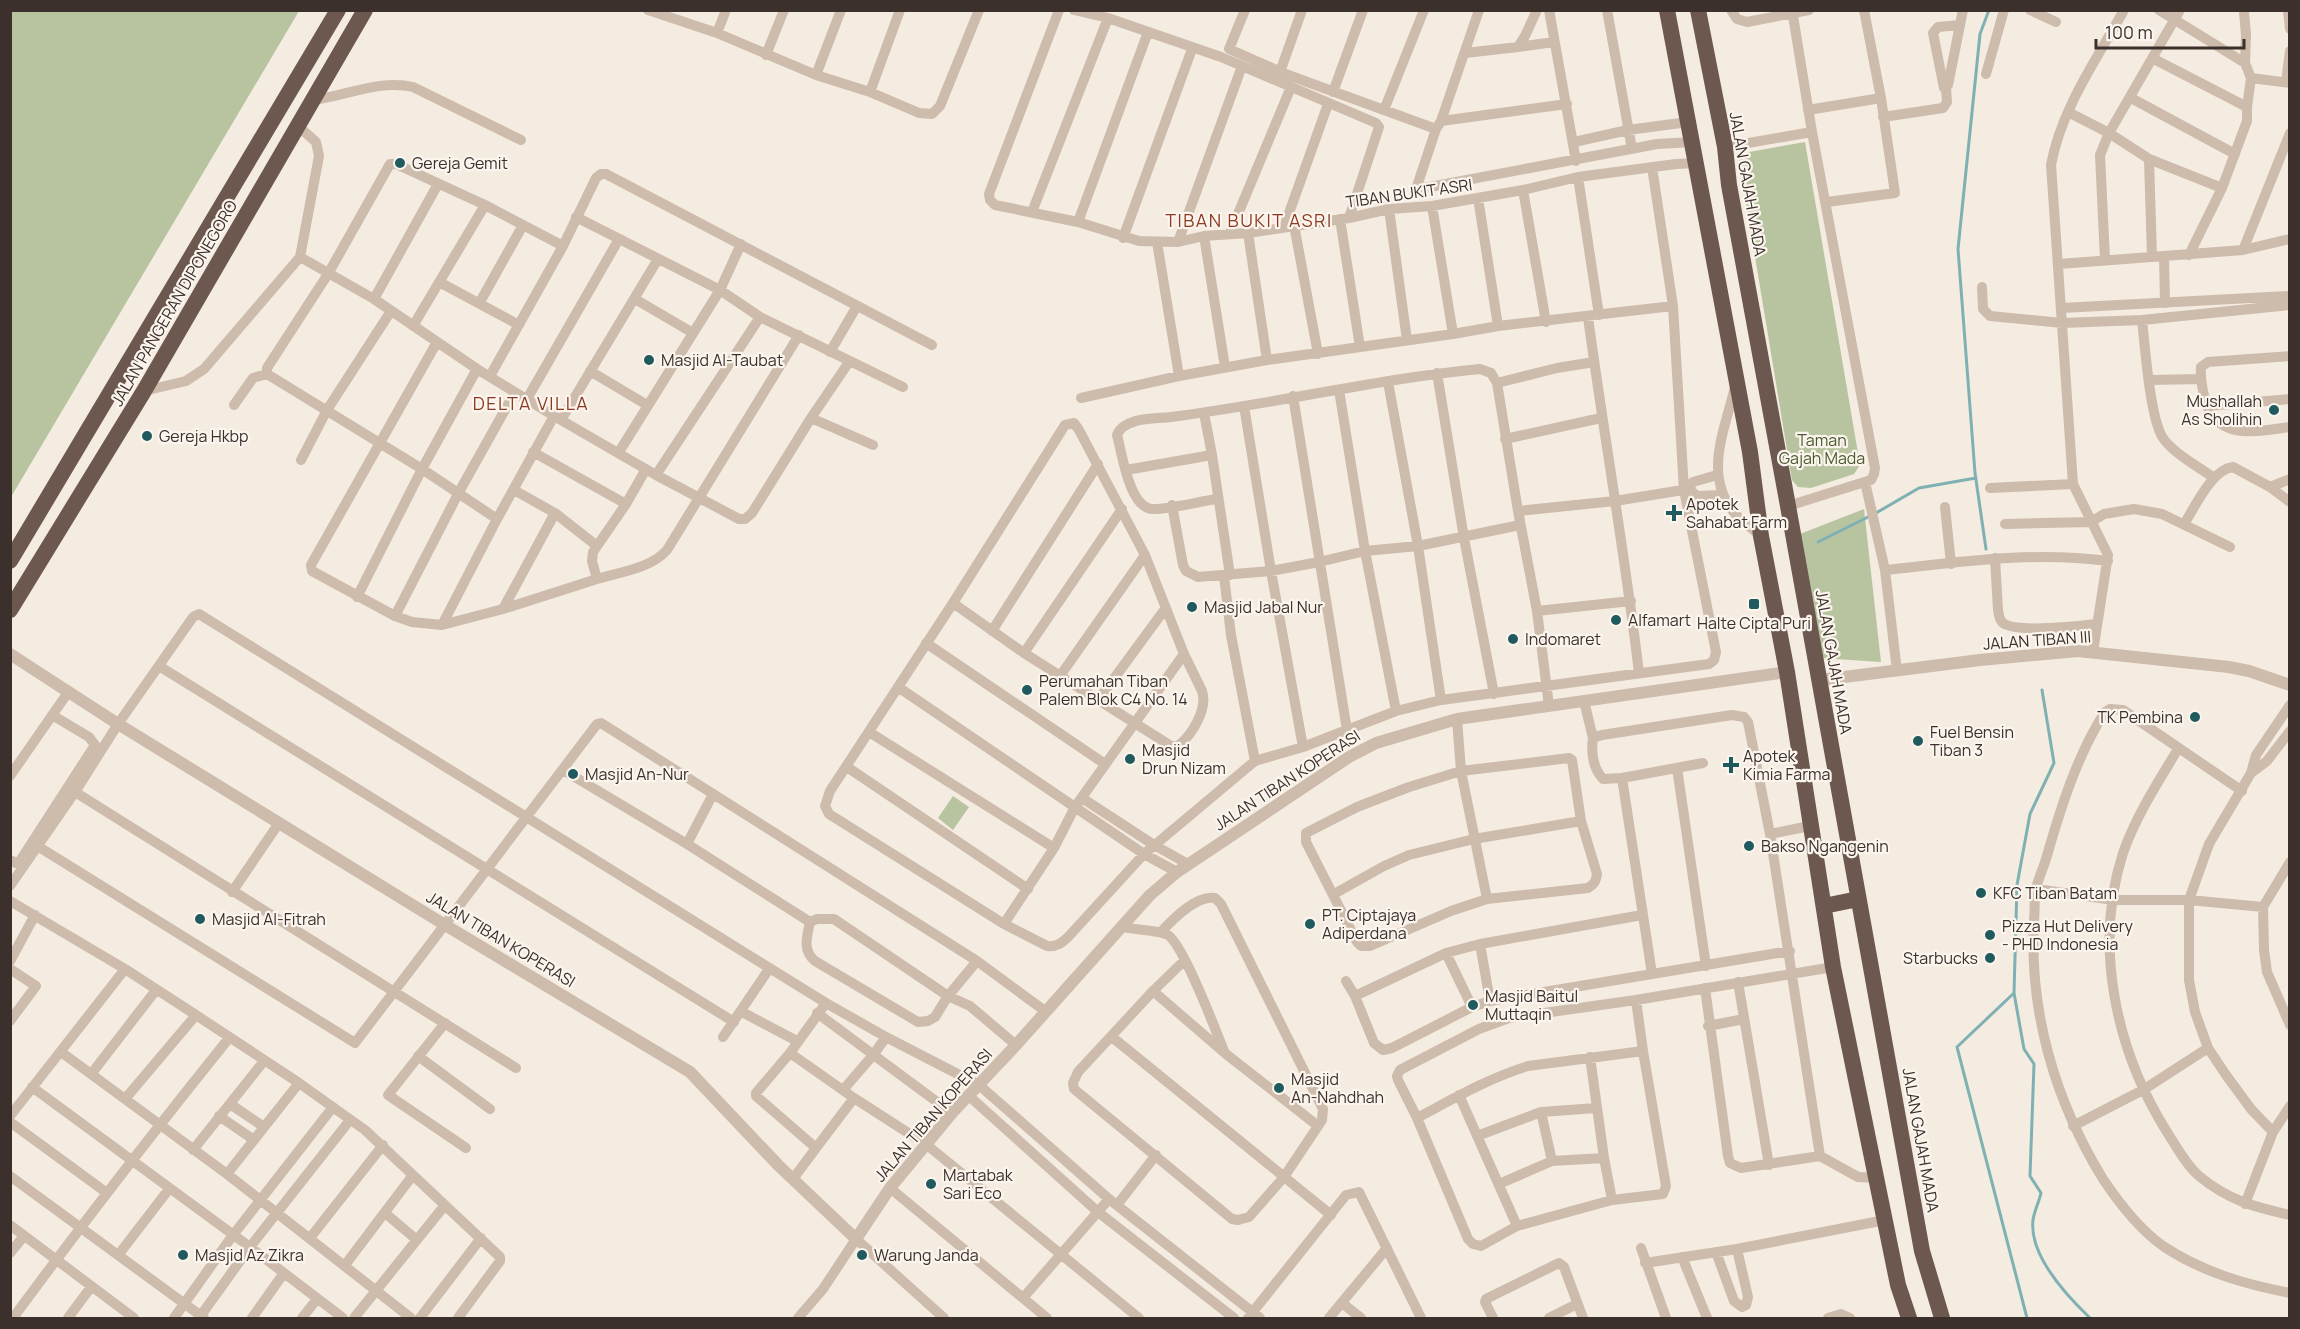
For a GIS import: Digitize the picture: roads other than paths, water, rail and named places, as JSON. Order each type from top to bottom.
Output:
[{"type":"highway","name":"JALAN PANGERAN DIPONEGORO","points":[[10,561],[338,10]]},
{"type":"highway","name":"JALAN PANGERAN DIPONEGORO","points":[[10,610],[144,391],[365,10]]},
{"type":"highway","points":[[1667,10],[1750,452],[1761,536],[1787,672],[1833,967],[1898,1285],[1909,1318]]},
{"type":"highway","name":"JALAN GAJAH MADA","points":[[1698,10],[1725,147],[1729,185],[1898,1108],[1922,1251],[1942,1318]]},
{"type":"highway","points":[[168,299],[190,311]]},
{"type":"highway","points":[[1750,452],[1776,447]]},
{"type":"highway","points":[[1824,906],[1858,899]]},
{"type":"street","points":[[648,10],[670,14],[816,75],[870,92],[925,115],[937,111],[940,106],[979,10]]},
{"type":"street","points":[[717,33],[726,10]]},
{"type":"street","points":[[766,55],[784,10]]},
{"type":"street","points":[[816,75],[841,10]]},
{"type":"street","points":[[870,92],[900,10]]},
{"type":"street","name":"TIBAN BUKIT ASRI","points":[[1059,10],[989,194],[990,200],[995,205],[1078,222],[1123,238],[1178,242],[1204,236],[1345,218],[1389,209],[1432,206],[1523,190],[1578,177],[1697,163]]},
{"type":"street","points":[[1074,10],[1108,18],[1242,66],[1376,123],[1379,128],[1345,218],[1360,347]]},
{"type":"street","points":[[1245,10],[1229,49],[1279,71],[1384,110],[1438,125],[1567,104]]},
{"type":"street","points":[[1279,71],[1302,10]]},
{"type":"street","points":[[1333,92],[1363,10]]},
{"type":"street","points":[[1384,110],[1424,10]]},
{"type":"street","points":[[1479,10],[1417,186],[1421,190],[1632,149],[1692,142]]},
{"type":"street","points":[[1518,47],[1537,10]]},
{"type":"street","points":[[1549,10],[1576,161]]},
{"type":"street","points":[[1607,10],[1632,149]]},
{"type":"street","points":[[1731,10],[1737,19],[1747,22],[1809,10]]},
{"type":"street","points":[[1827,202],[1895,193],[1881,98],[1864,10]]},
{"type":"street","points":[[1883,117],[1943,108],[1947,102],[1946,88],[1963,10]]},
{"type":"street","points":[[1986,74],[2004,10]]},
{"type":"street","points":[[2030,10],[2056,22]]},
{"type":"street","points":[[2093,652],[2108,555],[2073,484],[2051,165],[2054,146],[2068,112],[2124,10]]},
{"type":"street","points":[[2159,10],[2177,15],[2245,63]]},
{"type":"street","points":[[2288,10],[2289,29]]},
{"type":"street","points":[[2189,255],[2222,188],[2247,121],[2251,78],[2245,63],[2246,35],[2241,11]]},
{"type":"street","points":[[1788,506],[1865,482],[1873,477],[1875,468],[1827,202],[1812,132],[1792,12]]},
{"type":"street","points":[[2105,259],[2100,155],[2109,134],[2177,15]]},
{"type":"street","points":[[1032,212],[1108,18]]},
{"type":"street","points":[[1946,88],[1942,87],[1933,33],[1938,27],[1960,25]]},
{"type":"street","points":[[1078,222],[1148,32]]},
{"type":"street","points":[[1465,54],[1554,42]]},
{"type":"street","points":[[1123,238],[1192,49]]},
{"type":"street","points":[[2251,78],[2288,82],[2289,51]]},
{"type":"street","points":[[2152,58],[2247,107]]},
{"type":"street","points":[[1178,242],[1242,66]]},
{"type":"street","points":[[313,100],[388,84],[402,84],[413,87],[521,140]]},
{"type":"street","points":[[1230,233],[1291,87]]},
{"type":"street","points":[[1808,110],[1881,98]]},
{"type":"street","points":[[2131,98],[2235,154]]},
{"type":"street","points":[[1318,354],[1289,226],[1328,104]]},
{"type":"street","points":[[2068,112],[2149,159],[2222,188]]},
{"type":"street","points":[[1574,142],[1628,130],[1688,122]]},
{"type":"street","points":[[144,391],[186,381],[204,369],[300,257],[319,156],[316,142],[298,126]]},
{"type":"street","points":[[1725,147],[1812,132]]},
{"type":"street","points":[[2243,250],[2289,133]]},
{"type":"street","points":[[1674,143],[1676,164]]},
{"type":"street","points":[[2149,159],[2152,258]]},
{"type":"street","points":[[267,374],[267,368],[328,274],[390,164],[396,164],[485,206],[562,246]]},
{"type":"street","points":[[953,603],[1024,653],[1171,746],[1178,746],[1185,739],[1202,712],[1204,698],[1165,609],[1145,555],[1074,423],[1065,424],[847,767],[825,806],[829,814],[1004,924],[1053,947],[1060,944],[1144,854],[1255,762],[1303,747],[1396,711],[1441,700],[1709,664],[1716,657],[1716,652],[1687,489],[1673,306],[1652,167]]},
{"type":"street","points":[[490,376],[562,246],[596,178],[601,174],[606,174],[932,345]]},
{"type":"street","points":[[1578,177],[1594,316],[1594,362],[1631,601],[1639,673]]},
{"type":"street","points":[[374,299],[438,184]]},
{"type":"street","points":[[1523,190],[1545,321]]},
{"type":"street","points":[[1478,198],[1498,326]]},
{"type":"street","points":[[413,326],[441,283],[485,206]]},
{"type":"street","points":[[1432,206],[1453,334]]},
{"type":"street","points":[[1389,209],[1407,340]]},
{"type":"street","points":[[576,217],[720,290],[760,316],[903,387]]},
{"type":"street","points":[[480,302],[523,225]]},
{"type":"street","points":[[1248,232],[1267,360]]},
{"type":"street","points":[[1204,236],[1225,368]]},
{"type":"street","points":[[527,399],[619,239]]},
{"type":"street","points":[[2059,264],[2243,250],[2289,239]]},
{"type":"street","points":[[1157,242],[1179,376]]},
{"type":"street","points":[[619,452],[720,290],[741,244]]},
{"type":"street","points":[[300,257],[374,299],[477,369],[557,418],[656,475],[740,519],[748,516],[810,418],[849,362]]},
{"type":"street","points":[[2164,257],[2164,303]]},
{"type":"street","points":[[442,624],[533,452],[590,371],[658,259]]},
{"type":"street","points":[[441,283],[519,325]]},
{"type":"street","points":[[1982,287],[1983,309],[1990,316],[2062,323],[2142,320],[2289,305]]},
{"type":"street","points":[[2062,308],[2289,296]]},
{"type":"street","points":[[635,299],[693,333]]},
{"type":"street","points":[[830,352],[857,306]]},
{"type":"street","points":[[1081,398],[1179,376],[1267,360],[1498,326],[1673,306]]},
{"type":"street","points":[[301,460],[327,410],[391,310]]},
{"type":"street","points":[[656,475],[760,316]]},
{"type":"street","points":[[2142,320],[2156,419],[2163,439],[2214,477]]},
{"type":"street","points":[[436,342],[311,565],[315,574],[395,616],[412,622],[442,624],[503,609],[646,564],[662,556],[799,335]]},
{"type":"street","points":[[2289,356],[2208,362],[2201,367],[2200,379],[2207,406],[2221,425],[2231,430],[2251,432],[2289,427]]},
{"type":"street","points":[[1497,382],[1594,362]]},
{"type":"street","points":[[357,597],[422,469],[477,369]]},
{"type":"street","points":[[1217,499],[1152,509],[1140,504],[1135,498],[1126,470],[1118,435],[1124,425],[1437,373],[1480,369],[1491,373],[1497,382],[1520,525],[1537,611],[1549,706]]},
{"type":"street","points":[[590,371],[647,405]]},
{"type":"street","points":[[1437,373],[1464,538],[1494,694]]},
{"type":"street","points":[[234,405],[252,378],[267,374],[459,492],[497,519]]},
{"type":"street","points":[[2150,380],[2200,379]]},
{"type":"street","points":[[1737,380],[1718,458],[1717,475],[1723,495],[1739,518],[1761,536]]},
{"type":"street","points":[[1388,382],[1418,546],[1441,700]]},
{"type":"street","points":[[1340,390],[1365,551],[1396,711]]},
{"type":"street","points":[[395,616],[459,492],[515,392]]},
{"type":"street","points":[[1293,396],[1347,730]]},
{"type":"street","points":[[2207,406],[2289,399]]},
{"type":"street","points":[[1244,406],[1303,747]]},
{"type":"street","points":[[1204,413],[1212,455],[1227,575],[1231,635],[1255,762]]},
{"type":"street","points":[[810,418],[873,445]]},
{"type":"street","points":[[1505,438],[1601,418]]},
{"type":"street","points":[[533,452],[626,504]]},
{"type":"street","points":[[1126,470],[1212,455]]},
{"type":"street","points":[[992,631],[1098,464]]},
{"type":"street","points":[[2184,524],[2214,477],[2223,469],[2233,467],[2270,487],[2289,502]]},
{"type":"street","points":[[597,579],[591,556],[646,469]]},
{"type":"street","points":[[1518,511],[1615,501],[1687,489],[1693,482],[1717,475]]},
{"type":"street","points":[[2270,487],[2289,479]]},
{"type":"street","points":[[1865,482],[1885,570],[1897,671]]},
{"type":"street","points":[[1990,488],[2073,484]]},
{"type":"street","points":[[1687,489],[1697,496],[1723,495]]},
{"type":"street","points":[[514,490],[555,513],[597,546]]},
{"type":"street","points":[[1172,506],[1183,565],[1186,571],[1198,578],[1271,571],[1365,551],[1418,546],[1464,538],[1520,525]]},
{"type":"street","points":[[1945,507],[1951,564]]},
{"type":"street","points":[[1024,653],[1122,509]]},
{"type":"street","points":[[2005,524],[2091,522],[2104,514],[2134,509],[2162,514],[2230,548]]},
{"type":"street","points":[[503,609],[555,513]]},
{"type":"street","points":[[1060,676],[1145,555]]},
{"type":"street","points":[[1885,570],[2031,556],[2108,561]]},
{"type":"street","points":[[1995,558],[1998,610],[2003,623],[2019,628],[2097,624]]},
{"type":"street","points":[[1537,611],[1631,601]]},
{"type":"street","points":[[1098,699],[1165,609]]},
{"type":"street","points":[[10,886],[39,847],[118,724],[193,617],[199,614],[769,969],[886,1037],[979,1085],[1113,1202],[1254,1317],[1346,1195],[1359,1192],[1421,1318]]},
{"type":"street","points":[[926,643],[1105,764]]},
{"type":"street","name":"JALAN TIBAN III","points":[[1820,680],[2071,651],[2229,667],[2266,676],[2289,685]]},
{"type":"street","name":"JALAN TIBAN KOPERASI","points":[[10,654],[118,724],[279,823],[690,1072],[793,1179],[856,1239],[890,1188],[952,1113],[1150,895],[1188,864],[1349,757],[1376,743],[1457,719],[1787,672]]},
{"type":"street","points":[[1004,924],[1054,848],[1078,802],[1184,654]]},
{"type":"street","points":[[159,666],[734,1022]]},
{"type":"street","points":[[898,687],[1078,802],[1188,864]]},
{"type":"street","points":[[10,776],[69,691]]},
{"type":"street","points":[[1584,701],[1593,738],[1594,759],[1603,779],[1622,778],[1703,763]]},
{"type":"street","points":[[2273,1132],[2239,1093],[2208,1048],[2191,994],[2189,900],[2209,844],[2242,791],[2251,773],[2256,755],[2280,722],[2289,705]]},
{"type":"street","points":[[2242,791],[2123,710],[2110,709],[2105,712],[2071,781],[2036,889],[2032,957],[2044,1035],[2059,1092],[2083,1146],[2112,1193],[2131,1216],[2162,1245],[2197,1266],[2231,1280],[2289,1293]]},
{"type":"street","points":[[10,860],[16,863],[20,861],[95,745],[88,737],[52,715]]},
{"type":"street","points":[[1593,738],[1732,715],[1744,717],[1751,728],[1790,951],[1820,1156]]},
{"type":"street","points":[[1457,719],[1461,771],[1487,899]]},
{"type":"street","points":[[2251,773],[2266,761],[2289,730],[2280,722]]},
{"type":"street","points":[[39,847],[354,1043],[395,992],[525,816],[597,724],[601,723],[977,961],[1045,1011]]},
{"type":"street","points":[[869,732],[1054,848]]},
{"type":"street","points":[[2178,749],[2151,793],[2129,837],[2123,855],[2114,900],[2109,952],[2111,980],[2124,1032],[2143,1090],[2177,1147],[2197,1175],[2245,1204],[2289,1215]]},
{"type":"street","points":[[1569,758],[1572,760],[1581,821],[1597,874],[1596,881],[1588,888],[1487,899],[1451,911],[1364,947],[1357,942],[1306,842],[1306,833],[1357,807],[1409,787],[1461,771],[1569,758]]},
{"type":"street","points":[[847,767],[1029,889]]},
{"type":"street","points":[[1677,768],[1706,966]]},
{"type":"street","points":[[563,770],[687,844],[810,922]]},
{"type":"street","points":[[1622,778],[1652,974]]},
{"type":"street","points":[[75,792],[516,1068]]},
{"type":"street","points":[[687,844],[713,794]]},
{"type":"street","points":[[1078,802],[1144,854],[1177,872]]},
{"type":"street","points":[[1334,894],[1398,859],[1474,839],[1581,821]]},
{"type":"street","points":[[232,892],[279,823]]},
{"type":"street","points":[[1770,834],[1810,826]]},
{"type":"street","points":[[2289,862],[2264,907],[2264,950],[2267,972],[2289,1025]]},
{"type":"street","points":[[2036,889],[2114,900],[2189,900],[2264,907]]},
{"type":"street","points":[[1161,932],[1181,912],[1205,898],[1215,898],[1221,904],[1323,1109],[1324,1115],[1318,1126],[1284,1177],[1249,1217],[1238,1220],[1232,1219],[1074,1089],[1073,1083],[1078,1072],[1185,960]]},
{"type":"street","points":[[10,901],[125,969],[299,1083],[382,1145],[497,1253],[500,1261],[458,1318]]},
{"type":"street","points":[[10,961],[36,915]]},
{"type":"street","points":[[1355,996],[1446,953],[1480,944],[1642,915]]},
{"type":"street","points":[[810,922],[817,919],[834,919],[948,996],[970,1006],[1016,1045]]},
{"type":"street","points":[[810,922],[806,947],[809,956],[918,1022],[928,1022],[935,1017],[948,996],[977,961]]},
{"type":"street","points":[[1123,927],[1139,931],[1161,932],[1170,936],[1185,960],[1226,1054]]},
{"type":"street","points":[[1480,944],[1490,1001]]},
{"type":"street","points":[[1346,981],[1355,996],[1374,1043],[1383,1050],[1392,1048],[1472,1007],[1490,1001],[1790,951]]},
{"type":"street","points":[[1446,953],[1472,1007]]},
{"type":"street","points":[[1636,1000],[1666,1190],[1663,1194],[1653,1197],[1612,1200],[1517,1226],[1488,1244],[1481,1246],[1473,1244],[1468,1239],[1417,1118],[1398,1080],[1400,1070],[1499,1020],[1833,967]]},
{"type":"street","points":[[10,969],[36,986],[10,1021]]},
{"type":"street","points":[[10,1116],[125,969]]},
{"type":"street","points":[[723,1036],[742,1012],[769,969]]},
{"type":"street","points":[[1738,982],[1769,1165]]},
{"type":"street","points":[[1705,988],[1708,1026],[1730,1163],[1741,1168],[1820,1156],[1858,1177],[1877,1178]]},
{"type":"street","points":[[92,1073],[156,990]]},
{"type":"street","points":[[1153,991],[1226,1054],[1318,1126]]},
{"type":"street","points":[[816,1148],[756,1096],[826,1003]]},
{"type":"street","points":[[742,1012],[797,1041]]},
{"type":"street","points":[[817,1013],[952,1113]]},
{"type":"street","points":[[125,1099],[196,1016]]},
{"type":"street","points":[[1708,1026],[1744,1019]]},
{"type":"street","points":[[445,1023],[388,1095],[466,1148]]},
{"type":"street","points":[[843,1090],[886,1037]]},
{"type":"street","points":[[1112,1037],[1331,1215]]},
{"type":"street","points":[[13,1318],[159,1124],[229,1038]]},
{"type":"street","points":[[2073,1126],[2143,1090],[2208,1048]]},
{"type":"street","points":[[1417,1118],[1459,1095],[1528,1066],[1643,1051]]},
{"type":"street","points":[[60,1052],[92,1073],[227,1174],[411,1318]]},
{"type":"street","points":[[790,1053],[927,1145],[1139,1318]]},
{"type":"street","points":[[418,1056],[490,1109]]},
{"type":"street","points":[[1590,1057],[1596,1108],[1612,1200]]},
{"type":"street","points":[[193,1150],[264,1061]]},
{"type":"street","points":[[227,1174],[299,1083]]},
{"type":"street","points":[[32,1087],[344,1318]]},
{"type":"street","points":[[1459,1095],[1517,1226]]},
{"type":"street","points":[[969,1096],[1098,1212],[1234,1318]]},
{"type":"street","points":[[793,1179],[854,1098]]},
{"type":"street","points":[[230,1104],[264,1127]]},
{"type":"street","points":[[2245,1204],[2273,1132],[2289,1106]]},
{"type":"street","points":[[1478,1136],[1541,1112],[1596,1108]]},
{"type":"street","points":[[1541,1112],[1552,1161]]},
{"type":"street","points":[[174,1318],[233,1235],[324,1119],[341,1114]]},
{"type":"street","points":[[10,1176],[82,1227],[202,1318],[250,1247],[277,1213],[341,1114]]},
{"type":"street","points":[[219,1116],[254,1140]]},
{"type":"street","points":[[10,1122],[107,1193]]},
{"type":"street","points":[[310,1238],[382,1145]]},
{"type":"street","points":[[1023,1298],[1098,1212],[1113,1202],[1156,1155]]},
{"type":"street","points":[[1499,1184],[1552,1161],[1604,1158]]},
{"type":"street","points":[[345,1265],[413,1175]]},
{"type":"street","points":[[890,1188],[1047,1318]]},
{"type":"street","points":[[118,1254],[169,1189]]},
{"type":"street","points":[[354,1318],[445,1205]]},
{"type":"street","points":[[385,1213],[417,1240]]},
{"type":"street","points":[[1645,1263],[1737,1249],[1885,1220]]},
{"type":"street","points":[[10,1225],[56,1258],[121,1315],[134,1318]]},
{"type":"street","points":[[10,1253],[24,1236]]},
{"type":"street","points":[[420,1318],[481,1238]]},
{"type":"street","points":[[798,1318],[823,1289],[856,1239],[944,1318]]},
{"type":"street","points":[[1329,1318],[1387,1248]]},
{"type":"street","points":[[1641,1248],[1666,1318]]},
{"type":"street","points":[[1716,1252],[1734,1301],[1742,1307],[1746,1305],[1748,1296],[1737,1249]]},
{"type":"street","points":[[1682,1257],[1707,1318]]},
{"type":"street","points":[[1493,1318],[1485,1302],[1486,1299],[1559,1263],[1564,1267],[1583,1318]]},
{"type":"street","points":[[252,1318],[284,1273]]},
{"type":"street","points":[[68,1318],[91,1287]]},
{"type":"street","points":[[302,1318],[317,1299]]},
{"type":"street","points":[[1342,1303],[1361,1318]]},
{"type":"street","points":[[1549,1318],[1577,1304]]},
{"type":"street","points":[[1828,1318],[1841,1314],[1850,1318]]},
{"type":"waterway","points":[[1986,549],[1975,473],[1958,249],[1980,34],[1989,10]]},
{"type":"waterway","points":[[1876,513],[1919,488],[1976,478]]},
{"type":"waterway","points":[[1818,542],[1870,516]]},
{"type":"waterway","points":[[2042,690],[2054,763],[2030,814],[2017,885],[2014,993],[2024,1049],[2034,1064],[2030,1176],[2041,1193],[2033,1220],[2033,1233],[2043,1261],[2051,1274],[2090,1318]]},
{"type":"waterway","points":[[2014,993],[1957,1047],[2027,1318]]},
{"type":"place","name":"Gereja Gemit","points":[[400,163]]},
{"type":"place","name":"Masjid Al-Taubat","points":[[649,360]]},
{"type":"place","name":"Mushallah As Sholihin","points":[[2274,410]]},
{"type":"place","name":"Gereja Hkbp","points":[[147,436]]},
{"type":"place","name":"Apotek Sahabat Farm","points":[[1674,513]]},
{"type":"place","name":"Halte Cipta Puri","points":[[1754,604]]},
{"type":"place","name":"Masjid Jabal Nur","points":[[1192,607]]},
{"type":"place","name":"Alfamart","points":[[1616,620]]},
{"type":"place","name":"Indomaret","points":[[1513,639]]},
{"type":"place","name":"Perumahan Tiban Palem Blok C4 No. 14","points":[[1027,690]]},
{"type":"place","name":"TK Pembina","points":[[2195,717]]},
{"type":"place","name":"Fuel Bensin Tiban 3","points":[[1918,741]]},
{"type":"place","name":"Masjid Drun Nizam","points":[[1130,759]]},
{"type":"place","name":"Apotek Kimia Farma","points":[[1731,765]]},
{"type":"place","name":"Masjid An-Nur","points":[[573,774]]},
{"type":"place","name":"Bakso Ngangenin","points":[[1749,846]]},
{"type":"place","name":"KFC Tiban Batam","points":[[1981,893]]},
{"type":"place","name":"Masjid Al-Fitrah","points":[[200,919]]},
{"type":"place","name":"PT. Ciptajaya Adiperdana","points":[[1310,924]]},
{"type":"place","name":"Pizza Hut Delivery - PHD Indonesia","points":[[1990,935]]},
{"type":"place","name":"Starbucks","points":[[1990,958]]},
{"type":"place","name":"Masjid Baitul Muttaqin","points":[[1473,1005]]},
{"type":"place","name":"Masjid An-Nahdhah","points":[[1279,1088]]},
{"type":"place","name":"Martabak Sari Eco","points":[[931,1184]]},
{"type":"place","name":"Masjid Az Zikra","points":[[183,1255]]},
{"type":"place","name":"Warung Janda","points":[[862,1255]]},
{"type":"district","name":"TIBAN BUKIT ASRI","points":[[1249,221]]},
{"type":"district","name":"DELTA VILLA","points":[[531,404]]},
{"type":"park label","name":"Taman Gajah Mada","points":[[1822,449]]}]
